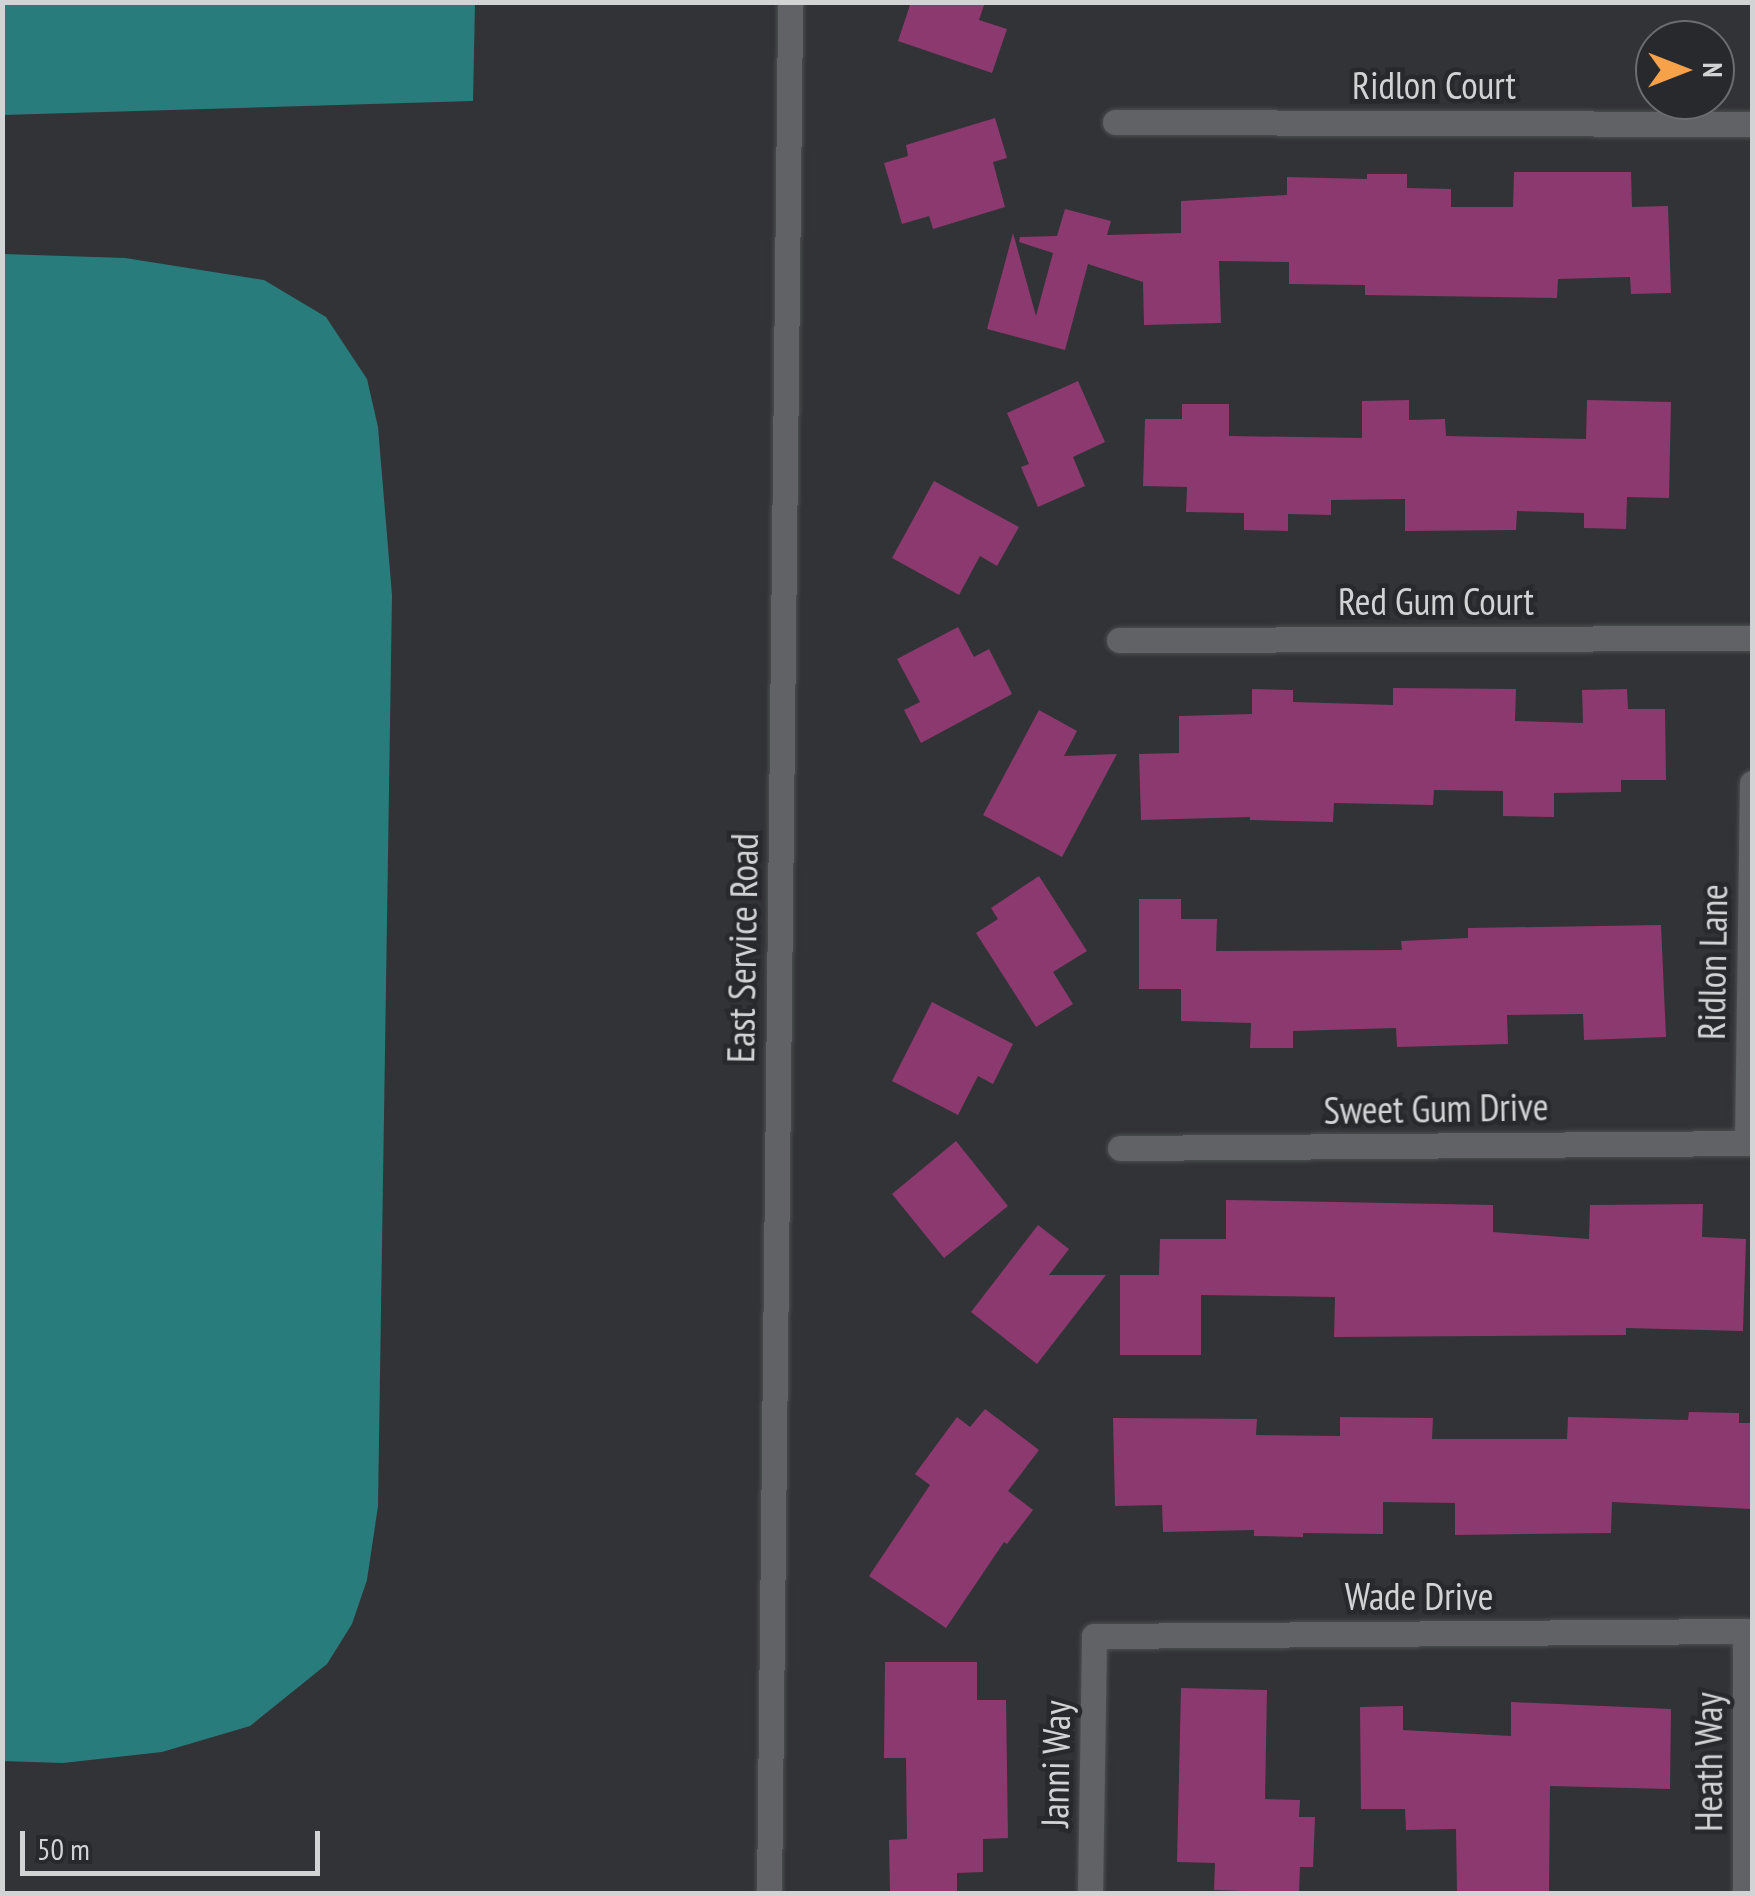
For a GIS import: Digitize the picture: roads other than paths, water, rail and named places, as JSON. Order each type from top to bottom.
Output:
[{"type":"street","name":"East Service Road","points":[[769,1894],[790,2]]},
{"type":"street","name":"Ridlon Court","points":[[1115,122],[1752,124]]},
{"type":"street","name":"Red Gum Court","points":[[1120,640],[1752,638]]},
{"type":"street","name":"Ridlon Lane","points":[[1750,1142],[1752,783]]},
{"type":"street","name":"Sweet Gum Drive","points":[[1120,1148],[1750,1142]]},
{"type":"street","name":"Wade Drive","points":[[1094,1636],[1745,1631]]},
{"type":"street","name":"Heath Way","points":[[1745,1631],[1745,1894]]},
{"type":"street","name":"Janni Way","points":[[1090,1894],[1094,1636]]},
{"type":"water","points":[[2,3],[475,3],[473,101],[3,115]]},
{"type":"water","points":[[3,254],[125,258],[264,280],[326,317],[367,379],[378,427],[392,595],[378,1506],[367,1580],[352,1624],[327,1664],[250,1726],[162,1752],[63,1763],[2,1761]]}]
